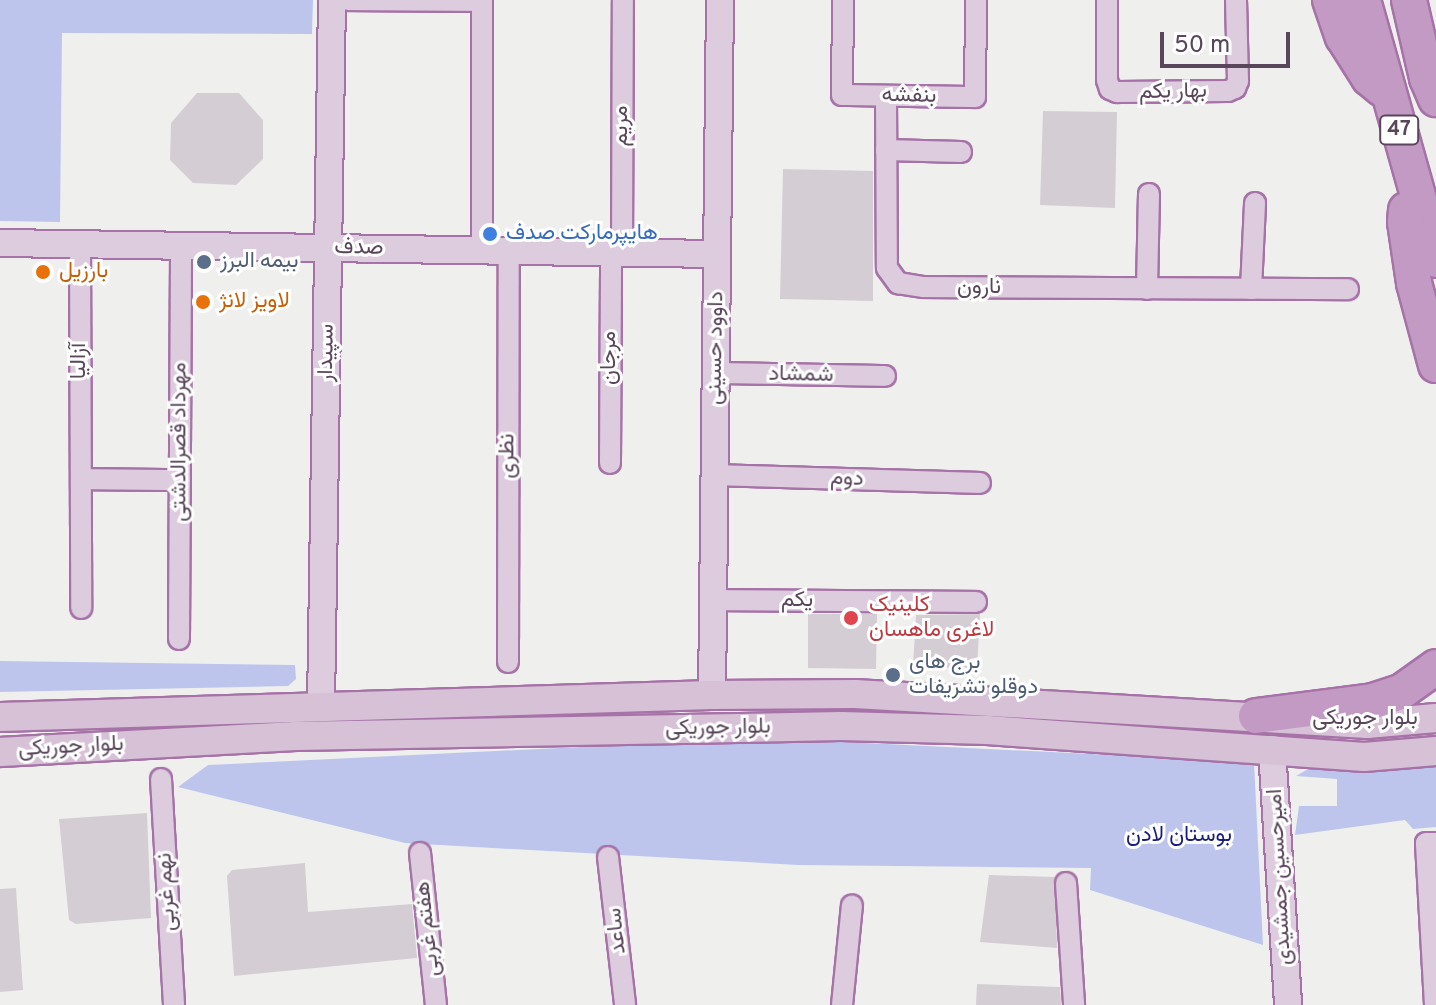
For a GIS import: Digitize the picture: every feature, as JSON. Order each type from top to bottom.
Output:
[{"type":"highway","points":[[1330,0],[1343,37],[1369,78],[1390,96]]},
{"type":"highway","name":"47","points":[[1363,0],[1436,260]]},
{"type":"highway","name":"47","points":[[1409,0],[1427,78],[1436,99]]},
{"type":"highway","points":[[1412,174],[1405,222],[1414,283],[1436,365]]},
{"type":"highway","points":[[1256,716],[1373,701],[1401,692],[1436,667]]},
{"type":"main road","name":"بلوار جوریکی","points":[[0,717],[712,695],[855,694],[1367,724],[1436,718]]},
{"type":"main road","points":[[841,726],[855,694]]},
{"type":"main road","name":"بلوار جوریکی","points":[[0,752],[296,736],[841,726],[1002,731],[1364,757],[1436,751]]},
{"type":"street","name":"سپیدار","points":[[321,706],[332,0]]},
{"type":"street","points":[[348,0],[482,0],[482,250]]},
{"type":"street","name":"مریم","points":[[616,252],[623,0]]},
{"type":"street","name":"داوود حسینی","points":[[712,695],[720,0]]},
{"type":"street","name":"بنفشه","points":[[843,0],[842,95],[975,97],[976,0]]},
{"type":"street","name":"بهار یکم","points":[[1107,0],[1110,89],[1117,92],[1180,92],[1228,91],[1235,88],[1238,81],[1236,0]]},
{"type":"street","name":"نارون","points":[[886,96],[887,268],[898,283],[924,287],[1348,289]]},
{"type":"street","points":[[886,150],[961,152]]},
{"type":"street","points":[[1147,289],[1149,194]]},
{"type":"street","points":[[1251,289],[1255,203]]},
{"type":"street","name":"صدف","points":[[0,243],[717,254]]},
{"type":"street","name":"آزالیا","points":[[80,244],[81,608]]},
{"type":"street","name":"مهرداد قصرالدشتی","points":[[179,639],[181,246]]},
{"type":"street","name":"نظری","points":[[508,662],[509,251]]},
{"type":"street","name":"مرجان","points":[[610,463],[616,252]]},
{"type":"street","name":"شمشاد","points":[[716,373],[885,376]]},
{"type":"street","name":"دوم","points":[[715,475],[980,483]]},
{"type":"street","points":[[81,479],[180,480]]},
{"type":"street","name":"یکم","points":[[713,600],[976,602]]},
{"type":"street","name":"امیرحسین جمشیدی","points":[[1272,749],[1288,1005]]},
{"type":"street","name":"نهم غربی","points":[[161,779],[174,1005]]},
{"type":"street","points":[[1431,843],[1435,1005]]},
{"type":"street","name":"هفتم غربی","points":[[420,853],[436,1005]]},
{"type":"street","name":"ساعد","points":[[608,857],[625,1005]]},
{"type":"street","points":[[1066,883],[1074,1005]]},
{"type":"street","points":[[842,1005],[852,905]]},
{"type":"green space","points":[[0,0],[313,0],[312,34],[62,33],[60,222],[0,221]]},
{"type":"green space","points":[[0,661],[295,665],[296,679],[288,686],[0,692]]},
{"type":"green space","name":"بوستان لادن","points":[[764,738],[1254,762],[1263,945],[1090,890],[1091,868],[798,865],[405,843],[178,787],[208,765]]},
{"type":"green space","points":[[1315,765],[1349,769],[1436,765],[1436,827],[1413,829],[1405,820],[1295,835],[1299,806],[1337,806],[1337,779],[1296,776]]},
{"type":"building","points":[[197,93],[239,93],[263,120],[263,159],[236,185],[193,183],[170,160],[171,123]]},
{"type":"building","points":[[1043,111],[1117,112],[1115,208],[1040,205]]},
{"type":"building","points":[[783,169],[873,171],[873,301],[780,299]]},
{"type":"building","points":[[808,614],[877,614],[876,669],[808,668]]},
{"type":"building","points":[[980,614],[977,669],[913,666],[916,615]]},
{"type":"building","points":[[147,813],[151,918],[76,924],[69,920],[59,819]]},
{"type":"building","points":[[305,863],[308,912],[412,904],[417,958],[234,976],[227,876],[232,870]]},
{"type":"building","points":[[989,875],[1055,877],[1057,948],[980,942]]},
{"type":"building","points":[[16,888],[23,990],[0,992],[0,889]]},
{"type":"building","points":[[977,984],[1060,987],[1061,1005],[976,1005]]},
{"type":"place","name":"هایپرمارکت صدف","points":[[490,234]]},
{"type":"place","name":"بیمه البرز","points":[[204,262]]},
{"type":"place","name":"بارزیل","points":[[43,272]]},
{"type":"place","name":"لاويز لانژ","points":[[203,302]]},
{"type":"place","name":"کلینیک لاغری ماهسان","points":[[851,618]]},
{"type":"place","name":"برج های دوقلو تشریفات","points":[[893,675]]}]
